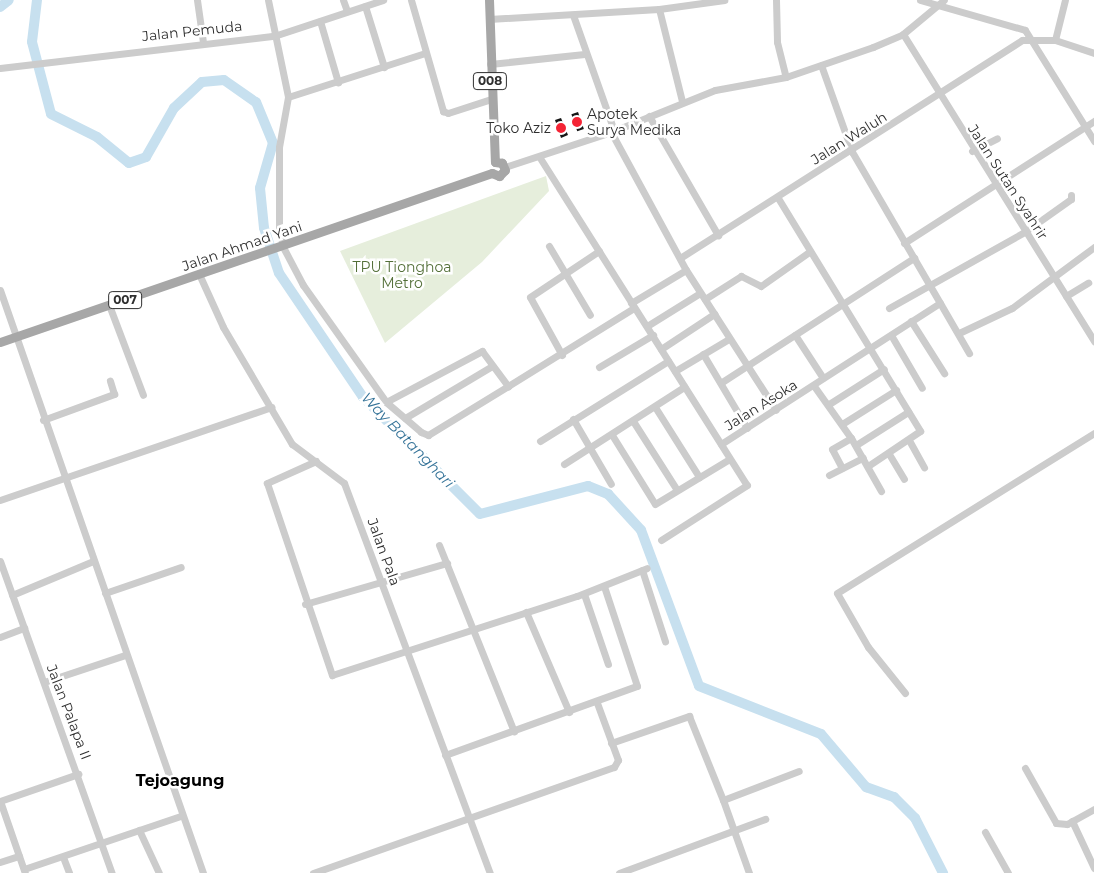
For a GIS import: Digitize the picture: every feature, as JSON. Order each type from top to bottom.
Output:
[{"type":"main road","name":"008","points":[[489,0],[491,99],[495,162],[492,173]]},
{"type":"main road","points":[[495,162],[505,167]]},
{"type":"main road","name":"Jalan Ahmad Yani","points":[[0,342],[280,248],[492,173],[502,175],[505,167]]},
{"type":"street","points":[[197,0],[203,42]]},
{"type":"street","points":[[268,0],[288,97],[279,146],[280,248],[350,355],[386,402],[428,435],[562,355],[686,270]]},
{"type":"street","points":[[343,0],[347,11]]},
{"type":"street","name":"Jalan Pemuda","points":[[0,68],[203,42],[274,36],[383,0]]},
{"type":"street","points":[[411,0],[425,54],[444,112],[491,99]]},
{"type":"street","points":[[489,19],[660,9],[724,0]]},
{"type":"street","points":[[776,0],[777,42],[786,77]]},
{"type":"street","points":[[920,0],[1025,30],[1094,141]]},
{"type":"street","points":[[505,167],[540,158],[613,132],[682,101],[736,85],[786,77],[903,34],[944,0]]},
{"type":"street","points":[[1055,40],[1065,0]]},
{"type":"street","points":[[365,6],[384,67]]},
{"type":"street","points":[[660,9],[682,101]]},
{"type":"street","points":[[573,15],[584,54],[613,132],[686,270],[776,410]]},
{"type":"street","points":[[320,21],[338,82]]},
{"type":"street","name":"Jalan Sutan Syahrir","points":[[903,34],[972,151],[1026,230],[1094,341]]},
{"type":"street","points":[[1029,38],[1055,40],[1094,54]]},
{"type":"street","name":"Jalan Waluh","points":[[680,258],[852,152],[1029,38]]},
{"type":"street","points":[[288,97],[425,54]]},
{"type":"street","points":[[490,64],[584,54]]},
{"type":"street","points":[[821,65],[852,152],[969,353]]},
{"type":"street","points":[[649,116],[718,235]]},
{"type":"street","points":[[904,243],[1094,121]]},
{"type":"street","points":[[972,151],[997,138]]},
{"type":"street","points":[[540,158],[675,370],[746,488],[661,540]]},
{"type":"street","points":[[890,308],[1026,230],[1071,199],[1071,194]]},
{"type":"street","points":[[778,198],[809,252],[884,370],[920,431],[910,442],[868,466]]},
{"type":"street","points":[[549,246],[590,315]]},
{"type":"street","points":[[959,333],[1012,308],[1052,274],[1094,246]]},
{"type":"street","points":[[562,355],[529,298],[599,251]]},
{"type":"street","points":[[705,300],[741,276],[761,286],[809,252]]},
{"type":"street","points":[[722,382],[914,258]]},
{"type":"street","name":"Jalan Pala","points":[[200,274],[223,328],[272,407],[292,444],[344,483],[490,873]]},
{"type":"street","points":[[1066,296],[1088,283]]},
{"type":"street","points":[[0,290],[64,481],[105,593],[181,816],[203,873]]},
{"type":"street","points":[[647,326],[700,293]]},
{"type":"street","name":"Jalan Asoka","points":[[721,444],[814,386],[823,378],[940,303]]},
{"type":"street","points":[[109,305],[143,395]]},
{"type":"street","points":[[661,349],[714,314]]},
{"type":"street","points":[[912,321],[944,373]]},
{"type":"street","points":[[599,366],[653,335]]},
{"type":"street","points":[[795,335],[823,378]]},
{"type":"street","points":[[891,335],[922,388]]},
{"type":"street","points":[[675,370],[729,339]]},
{"type":"street","points":[[386,402],[482,352],[508,386]]},
{"type":"street","points":[[703,354],[722,382],[747,428]]},
{"type":"street","points":[[540,441],[668,360]]},
{"type":"street","points":[[405,418],[492,366]]},
{"type":"street","points":[[829,404],[884,370]]},
{"type":"street","points":[[43,420],[114,394],[110,381]]},
{"type":"street","points":[[814,386],[829,404],[856,445],[881,491]]},
{"type":"street","points":[[564,464],[612,435],[684,387]]},
{"type":"street","points":[[842,424],[896,390]]},
{"type":"street","points":[[0,500],[64,481],[272,407]]},
{"type":"street","points":[[655,407],[699,477]]},
{"type":"street","points":[[856,445],[908,412]]},
{"type":"street","points":[[573,419],[592,446],[611,484]]},
{"type":"street","points":[[633,421],[677,490]]},
{"type":"street","points":[[905,694],[868,647],[837,593],[1094,433]]},
{"type":"street","points":[[612,435],[654,503],[728,460]]},
{"type":"street","points":[[842,468],[832,449],[851,438]]},
{"type":"street","points":[[910,442],[924,467]]},
{"type":"street","points":[[889,454],[904,479]]},
{"type":"street","points":[[829,475],[863,458]]},
{"type":"street","points":[[316,461],[267,481],[305,604],[332,675],[584,594],[644,569],[665,641]]},
{"type":"street","points":[[439,545],[514,732]]},
{"type":"street","name":"Jalan Palapa II","points":[[0,561],[112,873]]},
{"type":"street","points":[[12,595],[93,561]]},
{"type":"street","points":[[305,604],[383,584],[447,563]]},
{"type":"street","points":[[105,593],[181,567]]},
{"type":"street","points":[[446,755],[597,703],[637,686],[604,586]]},
{"type":"street","points":[[584,594],[608,664]]},
{"type":"street","points":[[526,612],[569,712]]},
{"type":"street","points":[[0,637],[24,628]]},
{"type":"street","points":[[44,682],[125,654]]},
{"type":"street","points":[[313,873],[614,766],[618,760],[597,703]]},
{"type":"street","points":[[611,743],[689,716],[735,831],[749,873]]},
{"type":"street","points":[[1025,768],[1056,823],[1072,822],[1094,809]]},
{"type":"street","points":[[723,800],[799,772]]},
{"type":"street","points":[[78,774],[0,801],[25,871],[63,856],[181,816]]},
{"type":"street","points":[[619,873],[765,820]]},
{"type":"street","points":[[1072,822],[1094,868]]},
{"type":"street","points":[[139,830],[159,873]]},
{"type":"street","points":[[985,832],[1008,873]]},
{"type":"street","points":[[0,862],[19,856]]},
{"type":"street","points":[[63,856],[70,873]]},
{"type":"green space","name":"TPU Tionghoa Metro","points":[[546,176],[549,191],[482,262],[385,343],[340,251]]},
{"type":"building","name":"Apotek Surya Medika","points":[[578,112],[584,129],[577,131],[571,114]]},
{"type":"building","name":"Toko Aziz","points":[[561,118],[568,135],[561,138],[555,120]]},
{"type":"waterway","name":"Way Batanghari","points":[[0,7],[9,0]]},
{"type":"waterway","name":"Way Batanghari","points":[[37,0],[32,42],[51,114],[97,137],[129,163],[146,157],[174,108],[202,82],[224,80],[256,102],[273,143],[260,188],[264,228],[279,273],[363,397],[480,514],[588,486],[608,494],[641,530],[699,686],[821,734],[866,787],[894,797],[915,818],[943,873]]},
{"type":"place","name":"Apotek Surya Medika","points":[[577,122]]},
{"type":"place","name":"Toko Aziz","points":[[561,128]]},
{"type":"district","name":"Tejoagung","points":[[180,781]]}]
